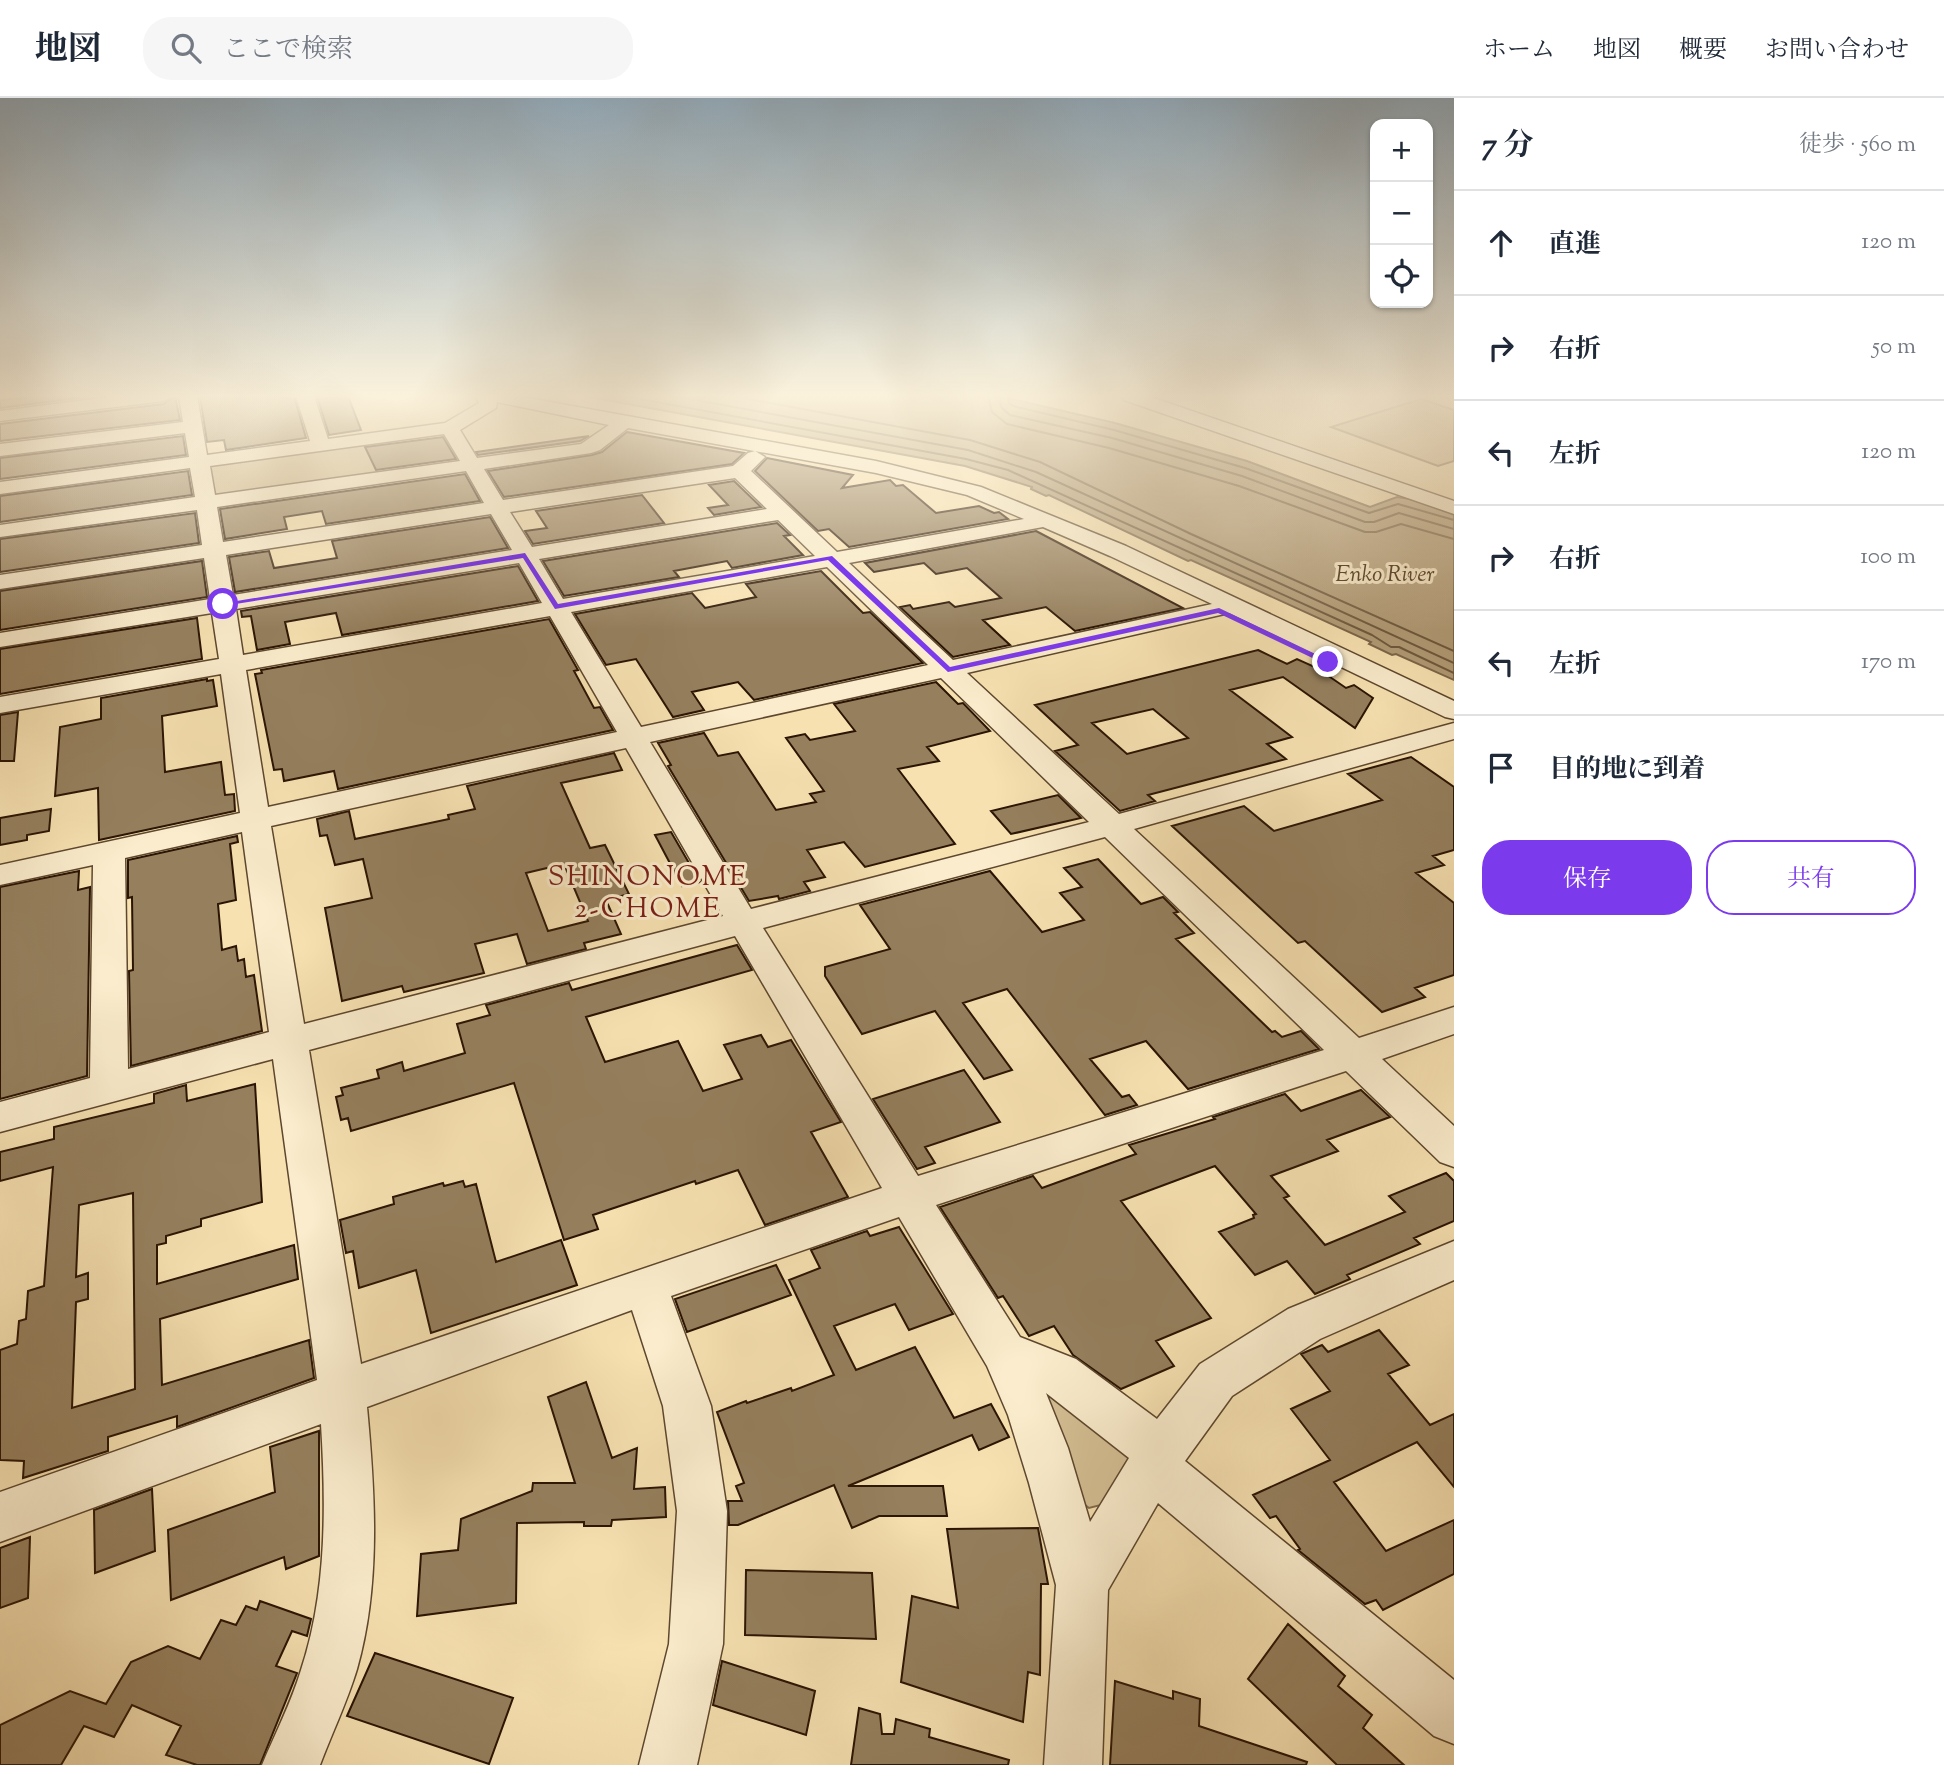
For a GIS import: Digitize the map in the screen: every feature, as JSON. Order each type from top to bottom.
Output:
[{"type":"street","points":[[0,488],[46,474]]},
{"type":"street","points":[[201,474],[342,1394],[349,1478],[347,1563],[333,1656],[291,1765]]},
{"type":"street","points":[[0,531],[409,474]]},
{"type":"street","points":[[477,474],[908,1197],[1007,1354],[1042,1442],[1083,1585],[1073,1765]]},
{"type":"street","points":[[0,582],[721,474]]},
{"type":"street","points":[[742,474],[1454,1151]]},
{"type":"street","points":[[904,474],[974,491],[1112,553],[1335,660],[1454,723]]},
{"type":"street","points":[[1355,474],[1454,508]]},
{"type":"street","points":[[974,491],[969,491],[1035,524],[1112,553],[1219,610],[1454,710]]},
{"type":"street","points":[[0,640],[783,513]]},
{"type":"street","points":[[0,705],[1035,524]]},
{"type":"street","points":[[0,875],[1219,610]]},
{"type":"street","points":[[0,1117],[1110,826],[1454,731]]},
{"type":"street","points":[[109,851],[109,1089]]},
{"type":"street","points":[[0,1517],[342,1394],[908,1197],[1356,1055],[1454,1020]]},
{"type":"street","points":[[1083,1585],[1157,1459],[1216,1380],[1304,1324],[1454,1260]]},
{"type":"street","points":[[646,1288],[687,1406],[702,1511],[696,1644],[668,1765]]},
{"type":"street","points":[[1007,1354],[1060,1375],[1454,1716]]},
{"type":"shaded area","points":[[208,474],[383,474],[212,496]]},
{"type":"shaded area","points":[[1050,1384],[1133,1455],[1101,1505],[1089,1508],[1076,1498],[1040,1398]]},
{"type":"water","name":"Enko River","points":[[990,474],[1281,474],[1370,507],[1397,497],[1454,514],[1454,680],[1396,654],[1392,655],[1369,644],[1371,642],[1191,560],[1188,561],[1031,489],[1032,487]]},
{"type":"building","points":[[0,474],[40,474],[0,479]]},
{"type":"building","points":[[167,474],[188,474],[192,495],[0,522],[0,496]]},
{"type":"building","points":[[465,474],[480,501],[326,524],[322,511],[284,517],[287,529],[225,539],[220,509]]},
{"type":"building","points":[[490,474],[664,474],[504,497]]},
{"type":"building","points":[[758,474],[853,475],[842,488],[890,480],[896,486],[903,485],[936,513],[979,506],[994,513],[999,512],[1008,519],[849,547],[829,529],[818,531]]},
{"type":"building","points":[[734,481],[761,507],[714,515],[708,508],[728,505],[709,485]]},
{"type":"building","points":[[642,495],[664,523],[533,544],[525,531],[547,528],[536,511]]},
{"type":"building","points":[[195,513],[199,543],[0,572],[0,539]]},
{"type":"building","points":[[490,517],[508,548],[235,592],[229,557],[269,551],[274,568],[337,558],[332,541]]},
{"type":"building","points":[[777,523],[790,535],[784,536],[803,555],[732,568],[727,561],[674,571],[679,577],[564,596],[543,561]]},
{"type":"building","points":[[1036,531],[1183,608],[1075,631],[1046,607],[983,620],[1010,645],[953,657],[900,607],[910,605],[913,609],[949,602],[955,607],[1001,598],[967,568],[936,574],[924,563],[874,572],[865,563]]},
{"type":"building","points":[[202,561],[207,597],[0,630],[0,591]]},
{"type":"building","points":[[518,566],[538,601],[342,635],[336,613],[285,622],[290,644],[257,650],[251,616],[242,617],[241,611]]},
{"type":"building","points":[[821,571],[863,613],[870,612],[923,663],[754,700],[738,682],[692,692],[704,710],[673,717],[636,659],[606,665],[575,614],[692,593],[705,608],[756,597],[746,584]]},
{"type":"building","points":[[197,618],[202,659],[0,694],[0,649]]},
{"type":"building","points":[[549,619],[578,670],[574,671],[594,708],[600,707],[613,730],[338,789],[334,771],[284,781],[282,769],[274,770],[255,674],[262,673],[261,670]]},
{"type":"building","points":[[1258,650],[1287,664],[1297,659],[1317,668],[1346,688],[1354,685],[1373,698],[1355,728],[1283,677],[1230,690],[1292,737],[1267,744],[1286,759],[1148,795],[1155,801],[1120,811],[1055,751],[1078,745],[1035,705]],"holes":[[[1153,709],[1188,738],[1127,754],[1092,723]]]},
{"type":"building","points":[[213,680],[217,706],[162,716],[165,772],[221,762],[225,795],[234,794],[235,811],[99,840],[98,788],[55,796],[60,727],[101,719],[101,698]]},
{"type":"building","points":[[936,682],[958,704],[963,703],[990,731],[927,747],[939,761],[898,769],[955,844],[865,867],[844,842],[807,850],[825,877],[804,882],[810,891],[779,899],[778,896],[749,901],[668,766],[671,765],[658,743],[704,733],[718,756],[738,752],[776,810],[816,802],[810,794],[824,791],[786,738],[805,734],[810,740],[855,731],[834,704]]},
{"type":"building","points":[[18,712],[14,761],[0,761],[0,715]]},
{"type":"building","points":[[614,753],[622,770],[561,783],[590,848],[605,845],[629,894],[606,900],[621,934],[584,943],[586,949],[527,964],[517,934],[475,944],[484,973],[404,992],[402,986],[342,1001],[325,908],[372,898],[363,859],[335,865],[327,835],[320,836],[317,819],[349,811],[355,839],[449,819],[448,815],[475,809],[467,786]],"holes":[[[564,864],[588,921],[548,931],[526,873]]]},
{"type":"building","points":[[1411,757],[1454,787],[1454,850],[1433,856],[1444,865],[1416,873],[1454,903],[1454,975],[1415,988],[1425,997],[1382,1012],[1305,941],[1298,943],[1172,826],[1244,806],[1274,831],[1382,800],[1348,774]]},
{"type":"building","points":[[1058,795],[1081,818],[1011,834],[991,811]]},
{"type":"building","points":[[51,809],[49,831],[27,835],[27,840],[0,845],[0,818]]},
{"type":"building","points":[[671,832],[700,882],[682,886],[655,835]]},
{"type":"building","points":[[237,836],[238,842],[230,844],[236,900],[218,904],[222,950],[236,946],[238,961],[244,959],[246,977],[254,975],[262,1031],[131,1066],[129,971],[133,970],[132,897],[128,898],[128,860]]},
{"type":"building","points":[[1098,859],[1141,904],[1163,897],[1178,912],[1174,913],[1194,933],[1176,939],[1272,1032],[1275,1031],[1282,1037],[1301,1031],[1319,1049],[1188,1089],[1146,1041],[1090,1059],[1122,1097],[1129,1095],[1137,1105],[1105,1115],[1007,989],[963,1003],[1012,1070],[984,1079],[935,1011],[862,1034],[825,976],[825,967],[890,949],[860,905],[990,871],[1042,932],[1084,920],[1060,893],[1082,887],[1064,868]]},
{"type":"building","points":[[79,871],[78,890],[90,887],[87,1076],[0,1099],[0,887]]},
{"type":"building","points":[[737,945],[752,970],[586,1017],[605,1062],[678,1041],[703,1091],[742,1079],[724,1045],[761,1035],[768,1047],[791,1040],[841,1122],[811,1132],[848,1197],[765,1225],[738,1170],[696,1184],[695,1181],[593,1215],[598,1229],[564,1240],[514,1083],[351,1131],[348,1118],[341,1120],[336,1097],[343,1095],[341,1088],[379,1078],[377,1070],[402,1062],[404,1071],[465,1053],[457,1024],[490,1015],[486,1005],[569,983],[572,990]]},
{"type":"building","points":[[964,1070],[1000,1122],[925,1147],[935,1163],[917,1169],[873,1099]]},
{"type":"building","points":[[255,1084],[262,1202],[201,1219],[201,1226],[166,1236],[166,1243],[157,1245],[157,1284],[294,1245],[298,1279],[160,1319],[162,1385],[309,1340],[314,1378],[177,1427],[177,1416],[108,1437],[108,1451],[23,1478],[24,1461],[0,1460],[0,1350],[17,1344],[19,1321],[26,1319],[28,1291],[44,1286],[53,1167],[0,1181],[0,1152],[54,1139],[54,1127],[154,1103],[154,1094],[186,1085],[187,1101]],"holes":[[[133,1193],[135,1389],[72,1408],[76,1302],[88,1299],[88,1273],[76,1277],[79,1205]]]},
{"type":"building","points":[[1361,1090],[1390,1117],[1327,1140],[1338,1151],[1271,1176],[1289,1196],[1284,1198],[1325,1245],[1405,1212],[1389,1196],[1446,1173],[1454,1181],[1454,1221],[1414,1238],[1420,1244],[1347,1275],[1350,1279],[1315,1294],[1287,1261],[1255,1275],[1219,1232],[1254,1218],[1253,1215],[1256,1214],[1215,1166],[1121,1201],[1211,1318],[1156,1341],[1174,1366],[1121,1389],[1073,1355],[1054,1326],[1029,1336],[1003,1296],[998,1298],[940,1207],[1033,1176],[1042,1188],[1136,1154],[1129,1145],[1285,1094],[1301,1111]]},
{"type":"building","points":[[463,1181],[465,1187],[476,1184],[496,1262],[561,1240],[577,1285],[431,1333],[416,1270],[359,1288],[353,1251],[346,1253],[340,1220],[394,1204],[393,1197],[443,1183],[444,1186]]},
{"type":"building","points":[[899,1227],[953,1314],[909,1330],[895,1304],[834,1326],[856,1370],[915,1347],[954,1418],[991,1404],[1009,1437],[979,1450],[972,1435],[848,1486],[943,1486],[947,1516],[879,1516],[852,1528],[834,1485],[738,1525],[729,1525],[728,1501],[742,1501],[736,1486],[744,1483],[717,1412],[791,1388],[792,1391],[834,1375],[789,1280],[820,1268],[811,1250],[867,1231],[870,1236]]},
{"type":"building","points":[[776,1265],[791,1295],[687,1332],[675,1299]]},
{"type":"building","points":[[1379,1330],[1409,1365],[1388,1374],[1430,1425],[1454,1414],[1454,1487],[1417,1442],[1334,1482],[1386,1551],[1454,1520],[1454,1574],[1383,1610],[1376,1600],[1365,1604],[1298,1550],[1300,1549],[1276,1516],[1270,1518],[1253,1495],[1330,1460],[1291,1409],[1330,1391],[1301,1354],[1322,1345],[1328,1352]]},
{"type":"building","points":[[586,1382],[612,1458],[637,1448],[634,1489],[665,1487],[666,1517],[612,1520],[611,1526],[584,1526],[584,1522],[517,1523],[516,1603],[417,1616],[421,1554],[458,1550],[461,1519],[532,1491],[533,1483],[575,1483],[548,1397]]},
{"type":"building","points":[[319,1431],[319,1556],[286,1569],[284,1557],[171,1600],[168,1530],[275,1492],[270,1447]]},
{"type":"building","points":[[152,1489],[155,1551],[95,1573],[94,1510]]},
{"type":"building","points":[[1038,1528],[1048,1584],[1041,1584],[1040,1675],[1028,1672],[1023,1722],[901,1682],[912,1596],[958,1608],[947,1529]]},
{"type":"building","points":[[30,1537],[28,1598],[0,1608],[0,1548]]},
{"type":"building","points":[[746,1570],[872,1573],[876,1639],[745,1635]]},
{"type":"building","points":[[260,1601],[311,1619],[307,1636],[292,1631],[276,1666],[297,1673],[260,1765],[197,1765],[166,1755],[181,1726],[132,1705],[114,1737],[84,1726],[61,1765],[0,1765],[0,1725],[70,1691],[106,1704],[131,1662],[168,1646],[200,1659],[221,1620],[236,1625],[246,1606],[257,1610]]},
{"type":"building","points":[[1288,1624],[1345,1676],[1338,1686],[1372,1715],[1363,1728],[1404,1765],[1337,1765],[1248,1679]]},
{"type":"building","points":[[375,1653],[513,1698],[489,1764],[347,1716]]},
{"type":"building","points":[[722,1661],[815,1691],[806,1735],[713,1705]]},
{"type":"building","points":[[1115,1681],[1173,1699],[1173,1691],[1200,1699],[1199,1726],[1307,1762],[1306,1765],[1110,1765]]},
{"type":"building","points":[[859,1708],[880,1714],[882,1734],[894,1734],[896,1719],[930,1729],[929,1737],[1009,1760],[1008,1765],[851,1765]]},
{"type":"district","name":"SHINONOME 2-CHOME","points":[[648,891]]},
{"type":"route","points":[[223,604],[525,555],[555,607],[830,558],[948,670],[1219,610],[1328,662]]}]
